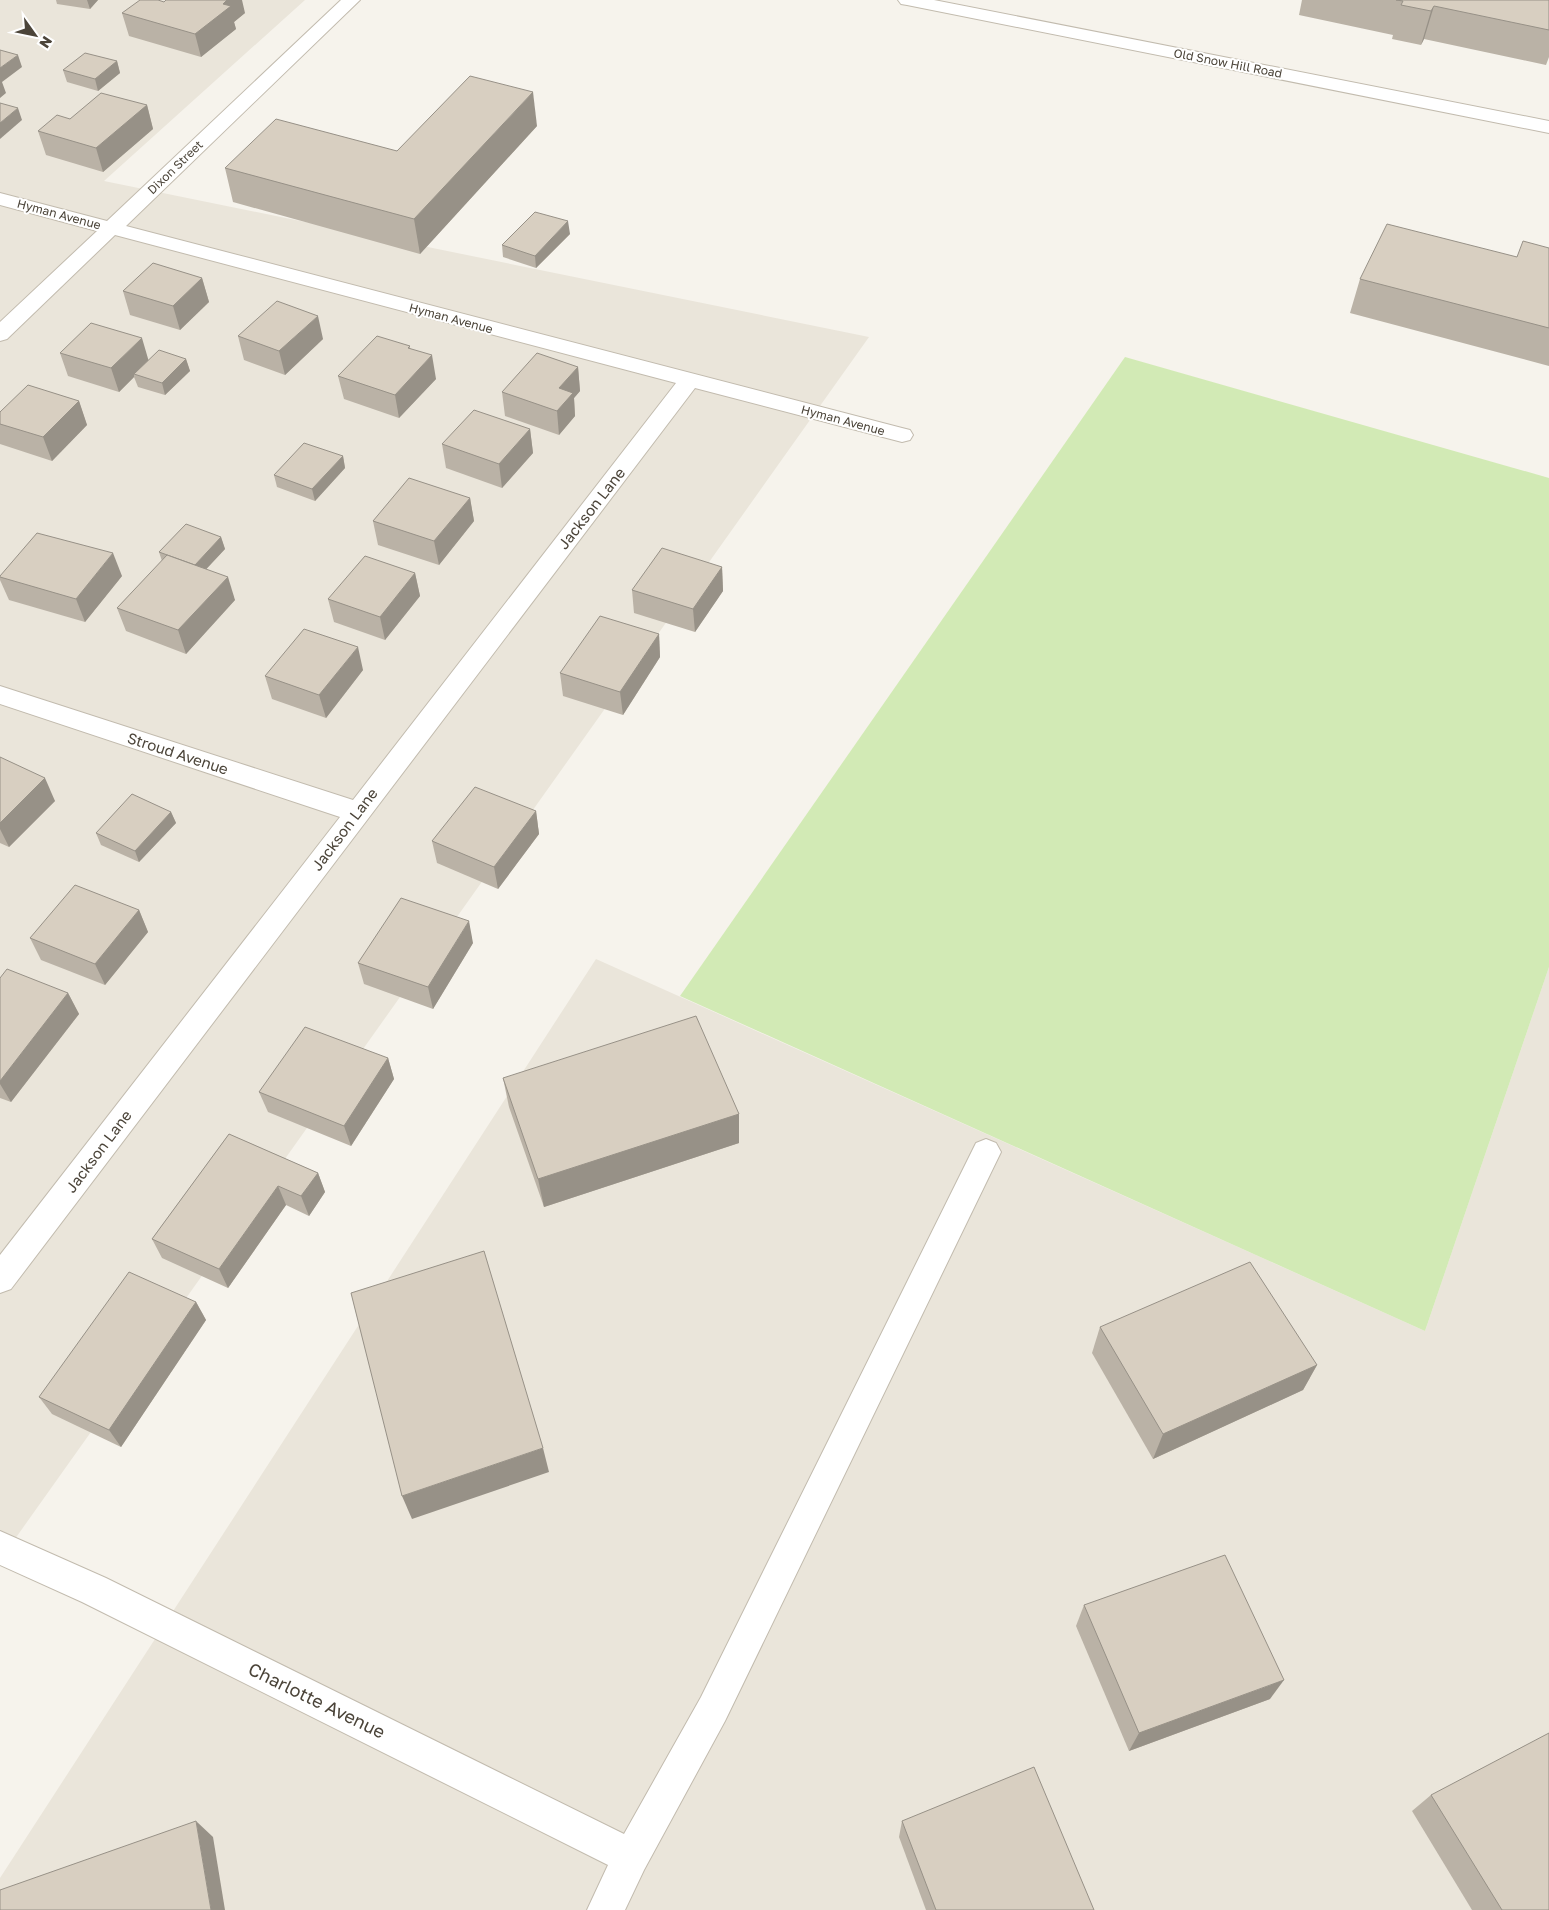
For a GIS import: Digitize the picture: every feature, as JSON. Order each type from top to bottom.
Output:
[{"type":"street","name":"Dixon Street","points":[[0,334],[351,0]]},
{"type":"street","name":"Old Snow Hill Road","points":[[907,0],[1549,127]]},
{"type":"street","name":"Hyman Avenue","points":[[0,199],[902,435]]},
{"type":"street","name":"Jackson Lane","points":[[0,1279],[690,380]]},
{"type":"street","name":"Stroud Avenue","points":[[0,695],[357,812]]},
{"type":"street","points":[[606,1910],[631,1857],[713,1709],[986,1152]]},
{"type":"street","name":"Charlotte Avenue","points":[[0,1548],[94,1590],[631,1857]]},
{"type":"shaded area","points":[[0,0],[305,0],[104,181],[869,337],[0,1560]]},
{"type":"shaded area","points":[[596,959],[1425,1331],[1549,967],[1549,1910],[0,1910],[0,1878]]},
{"type":"green space","points":[[1125,357],[1549,478],[1549,967],[1425,1331],[680,996]]},
{"type":"building","points":[[140,0],[164,2],[166,0],[227,0],[223,4],[231,6],[195,34],[122,13]]},
{"type":"building","points":[[1396,0],[1549,0],[1549,30],[1434,6],[1431,11],[1401,5],[1403,1]]},
{"type":"building","points":[[0,50],[18,55],[0,68]]},
{"type":"building","points":[[85,53],[117,61],[95,79],[63,70]]},
{"type":"building","points":[[470,76],[533,92],[414,219],[225,168],[276,119],[397,151]]},
{"type":"building","points":[[101,93],[147,105],[96,148],[38,131],[57,115],[70,119]]},
{"type":"building","points":[[0,103],[18,108],[0,123]]},
{"type":"building","points":[[535,212],[568,221],[535,256],[502,245]]},
{"type":"building","points":[[1387,224],[1517,257],[1523,241],[1549,248],[1549,328],[1360,279]]},
{"type":"building","points":[[153,263],[202,278],[173,306],[123,291]]},
{"type":"building","points":[[277,301],[318,316],[279,351],[238,336]]},
{"type":"building","points":[[91,323],[142,338],[111,368],[60,353]]},
{"type":"building","points":[[377,336],[432,355],[395,395],[338,376]]},
{"type":"building","points":[[159,350],[186,359],[162,383],[134,374]]},
{"type":"building","points":[[537,353],[578,367],[559,388],[573,393],[557,411],[502,392]]},
{"type":"building","points":[[28,385],[79,401],[43,437],[0,424],[0,412]]},
{"type":"building","points":[[474,410],[530,429],[499,464],[442,444]]},
{"type":"building","points":[[304,443],[343,456],[312,489],[274,475]]},
{"type":"building","points":[[409,478],[470,498],[434,541],[373,521]]},
{"type":"building","points":[[186,524],[221,537],[195,565],[159,552]]},
{"type":"building","points":[[37,533],[113,553],[76,599],[0,577]]},
{"type":"building","points":[[662,548],[722,567],[693,609],[632,590]]},
{"type":"building","points":[[167,555],[228,577],[178,630],[117,608]]},
{"type":"building","points":[[365,556],[415,573],[380,617],[328,599]]},
{"type":"building","points":[[600,616],[659,634],[620,692],[560,673]]},
{"type":"building","points":[[304,629],[358,647],[319,695],[265,676]]},
{"type":"building","points":[[0,757],[45,778],[0,823]]},
{"type":"building","points":[[475,787],[536,811],[494,867],[432,841]]},
{"type":"building","points":[[132,794],[171,812],[135,851],[96,833]]},
{"type":"building","points":[[75,885],[139,910],[95,964],[30,938]]},
{"type":"building","points":[[401,898],[469,921],[428,987],[358,963]]},
{"type":"building","points":[[7,969],[68,993],[0,1081],[0,978]]},
{"type":"building","points":[[696,1016],[739,1114],[538,1179],[503,1078]]},
{"type":"building","points":[[305,1027],[388,1058],[344,1126],[259,1092]]},
{"type":"building","points":[[229,1134],[318,1173],[301,1196],[278,1186],[219,1269],[152,1239]]},
{"type":"building","points":[[484,1251],[543,1448],[402,1496],[351,1293]]},
{"type":"building","points":[[1250,1262],[1317,1365],[1163,1434],[1100,1327]]},
{"type":"building","points":[[129,1272],[196,1302],[109,1430],[39,1397]]},
{"type":"building","points":[[1225,1555],[1284,1680],[1139,1733],[1084,1605]]},
{"type":"building","points":[[1549,1733],[1549,1910],[1502,1910],[1431,1795]]},
{"type":"building","points":[[1034,1767],[1094,1910],[936,1910],[902,1821]]},
{"type":"building","points":[[196,1821],[211,1910],[0,1910],[0,1890]]}]
